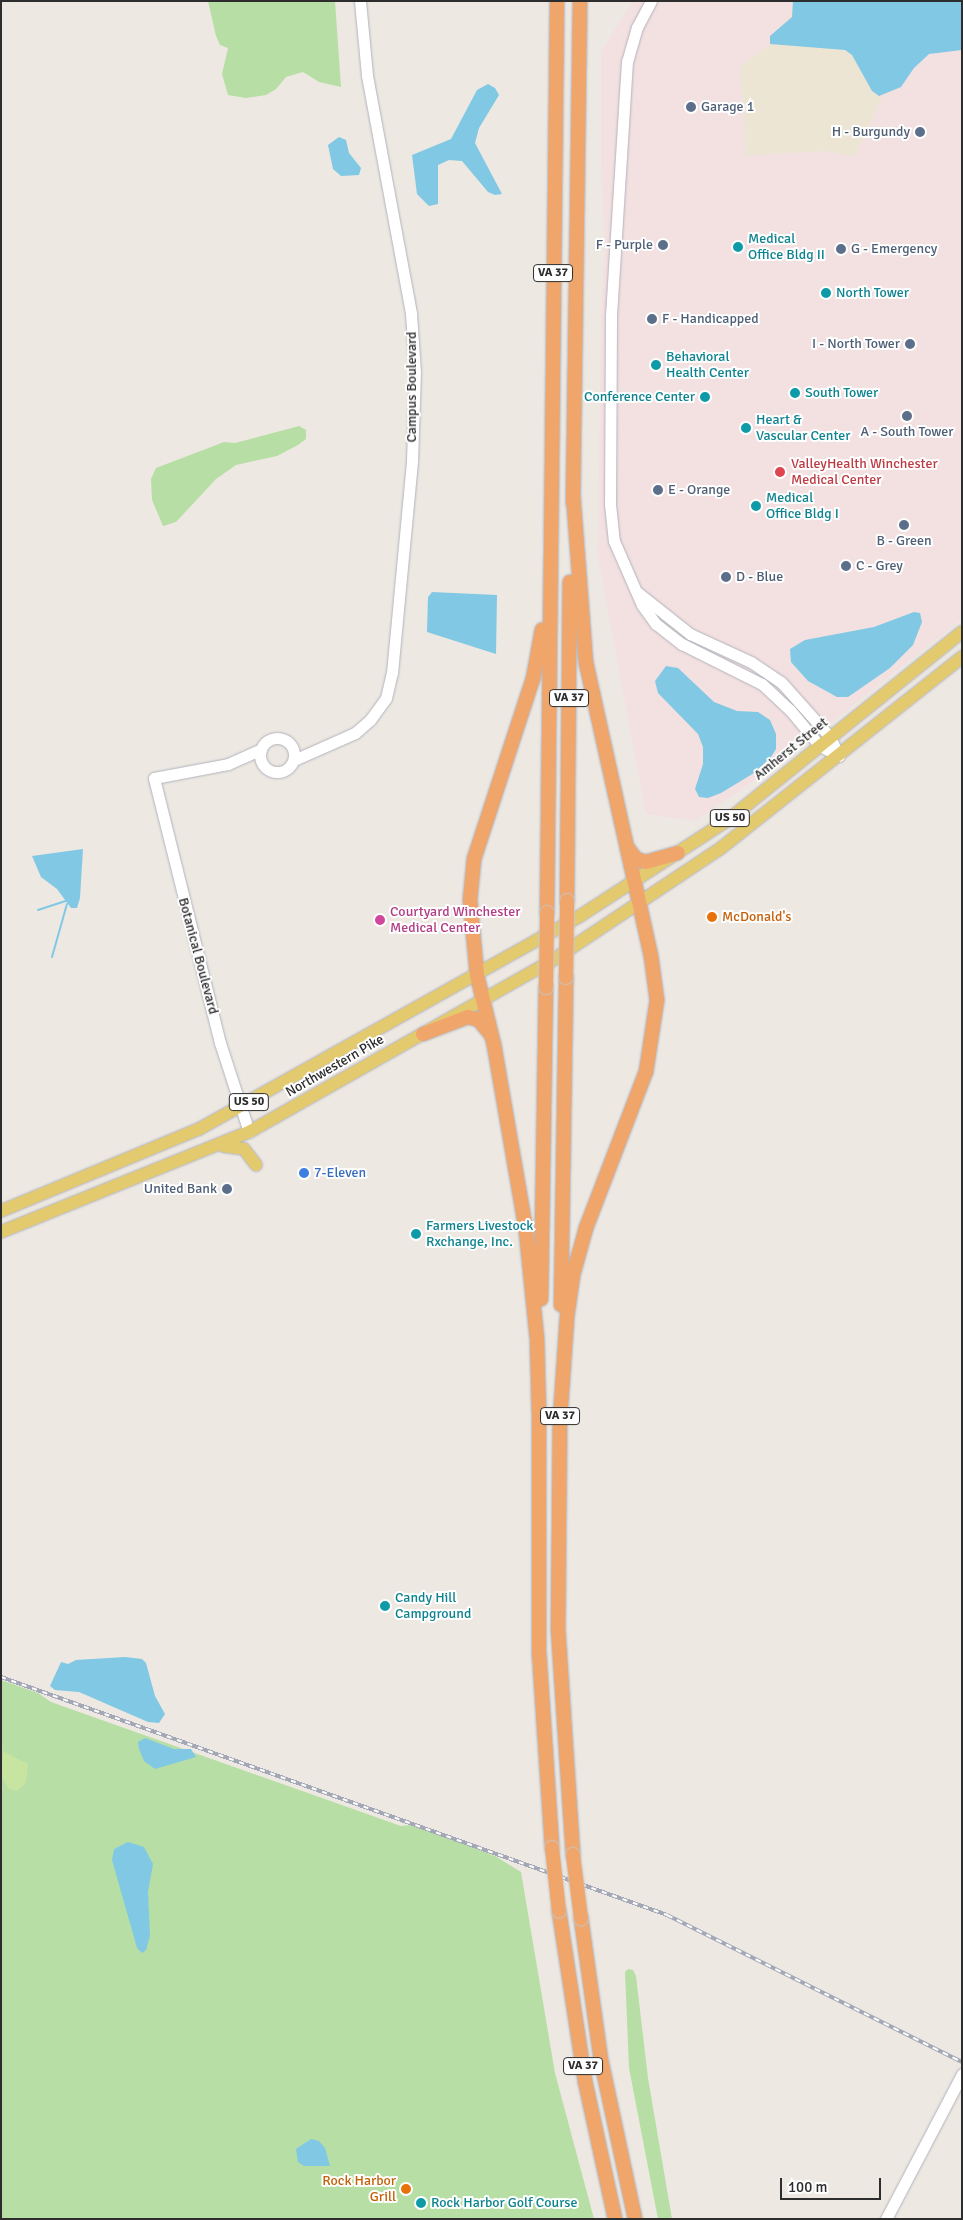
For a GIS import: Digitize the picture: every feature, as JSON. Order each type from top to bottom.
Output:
[{"type":"highway","name":"VA 37","points":[[556,1],[549,545],[547,913],[539,1415],[539,1651],[552,1848],[559,1911],[585,2081],[615,2219]]},
{"type":"highway","name":"VA 37","points":[[580,1],[558,1628],[573,1855],[581,1918],[602,2060],[635,2219]]},
{"type":"highway","points":[[560,1420],[567,1317],[579,1250],[640,1090],[653,1043],[657,1000],[640,904],[586,662],[573,495]]},
{"type":"highway","points":[[539,1415],[530,1265],[494,1045],[485,998],[477,975],[470,911],[471,875],[480,838],[538,657],[549,545]]},
{"type":"highway","points":[[625,842],[632,855],[640,861],[657,861],[678,853]]},
{"type":"highway","points":[[423,1034],[468,1017],[483,1024],[494,1045]]},
{"type":"main road","name":"Amherst Street","points":[[634,882],[728,820],[962,632]]},
{"type":"main road","name":"US 50","points":[[640,904],[721,848],[962,657]]},
{"type":"main road","name":"Northwestern Pike","points":[[6,1209],[167,1143],[240,1107],[477,975],[634,882]]},
{"type":"main road","name":"Northwestern Pike","points":[[1,1231],[218,1146],[249,1132],[553,960],[640,904]]},
{"type":"main road","points":[[218,1146],[244,1149],[256,1165]]},
{"type":"main road","points":[[1,1231],[12,1217],[6,1209]]},
{"type":"street","name":"Campus Boulevard","points":[[154,778],[228,764],[262,765],[279,773],[288,770],[294,760],[328,744],[343,740],[365,725],[382,704],[390,684],[414,428],[410,301],[365,67],[360,1]]},
{"type":"street","points":[[651,1],[634,33],[627,61],[612,317],[611,520],[618,554],[648,616],[669,635],[762,684],[790,710],[820,746],[839,756]]},
{"type":"street","points":[[637,592],[690,634],[752,662],[781,682],[830,737],[839,756]]},
{"type":"street","name":"Campus Boulevard","points":[[228,764],[261,749],[274,738],[290,744],[328,744]]},
{"type":"street","points":[[290,744],[294,760]]},
{"type":"street","points":[[261,749],[262,765]]},
{"type":"street","name":"Botanical Boulevard","points":[[154,778],[172,858],[240,1107],[249,1132]]},
{"type":"street","points":[[886,2219],[962,2074]]},
{"type":"shaded area","name":"ValleyHealth Winchester Medical Center","points":[[633,1],[962,1],[962,619],[784,760],[696,821],[646,814],[598,557],[601,313],[605,247],[601,164],[601,52]],"holes":[[[769,44],[839,48],[852,55],[874,94],[883,96],[855,156],[820,151],[746,156],[740,67]]]},
{"type":"shaded area","points":[[770,44],[839,48],[852,55],[874,94],[883,95],[855,156],[790,153],[746,156],[740,67]]},
{"type":"green space","points":[[208,1],[335,1],[341,87],[319,82],[303,72],[286,77],[276,89],[266,95],[246,98],[228,95],[222,74],[228,48],[220,45],[216,36]]},
{"type":"green space","points":[[299,426],[306,430],[306,439],[298,445],[277,456],[236,465],[216,479],[176,522],[163,526],[152,500],[151,479],[156,468],[224,442],[235,443]]},
{"type":"green space","points":[[1,1680],[38,1693],[51,1702],[401,1826],[411,1825],[456,1841],[495,1856],[521,1872],[555,2073],[594,2219],[1,2219]]},
{"type":"green space","points":[[3,1751],[28,1764],[26,1783],[17,1791],[9,1789],[2,1778]]},
{"type":"green space","points":[[628,1969],[633,1970],[636,1976],[648,2078],[672,2219],[658,2219],[629,2068],[625,1972]]},
{"type":"water","points":[[793,1],[962,1],[962,50],[929,54],[914,68],[901,87],[879,96],[872,91],[852,55],[845,50],[770,44],[770,36],[792,17]]},
{"type":"water","points":[[488,84],[495,88],[499,95],[479,128],[475,143],[502,194],[495,195],[488,192],[462,161],[449,160],[438,165],[438,204],[429,206],[417,194],[412,155],[451,139],[477,90]]},
{"type":"water","points":[[339,137],[346,140],[349,153],[361,168],[359,175],[341,176],[333,169],[328,145]]},
{"type":"water","points":[[432,592],[497,595],[496,654],[427,632],[428,597]]},
{"type":"water","points":[[914,612],[920,613],[922,622],[913,645],[890,668],[848,697],[837,697],[808,681],[791,662],[790,649],[805,640],[874,627]]},
{"type":"water","points":[[666,666],[678,668],[714,702],[737,711],[758,712],[770,720],[776,734],[776,749],[771,757],[754,773],[721,793],[708,798],[699,797],[695,789],[703,764],[703,747],[698,734],[658,693],[655,681]]},
{"type":"water","points":[[83,849],[80,898],[77,908],[71,908],[57,889],[41,877],[32,856]]},
{"type":"water","points":[[125,1657],[142,1659],[146,1663],[155,1696],[165,1714],[159,1723],[148,1722],[79,1692],[55,1690],[50,1686],[61,1662],[68,1664],[76,1660]]},
{"type":"water","points":[[145,1738],[174,1749],[191,1749],[196,1757],[155,1769],[144,1761],[139,1749],[138,1742]]},
{"type":"water","points":[[128,1842],[144,1847],[153,1864],[148,1892],[150,1936],[146,1950],[142,1953],[137,1948],[112,1860],[114,1849]]},
{"type":"water","points":[[311,2139],[319,2141],[325,2148],[330,2166],[304,2166],[298,2162],[296,2149]]},
{"type":"waterway","points":[[38,910],[66,901]]},
{"type":"waterway","points":[[52,957],[67,904]]},
{"type":"railway","points":[[1,1677],[667,1915],[962,2062]]},
{"type":"place","name":"Garage 1","points":[[691,107]]},
{"type":"place","name":"H - Burgundy","points":[[920,132]]},
{"type":"place","name":"F - Purple","points":[[663,245]]},
{"type":"place","name":"Medical Office Bldg II","points":[[738,247]]},
{"type":"place","name":"G - Emergency","points":[[841,249]]},
{"type":"place","name":"North Tower","points":[[826,293]]},
{"type":"place","name":"F - Handicapped","points":[[652,319]]},
{"type":"place","name":"I - North Tower","points":[[910,344]]},
{"type":"place","name":"Behavioral Health Center","points":[[656,365]]},
{"type":"place","name":"South Tower","points":[[795,393]]},
{"type":"place","name":"Conference Center","points":[[705,397]]},
{"type":"place","name":"A - South Tower","points":[[907,416]]},
{"type":"place","name":"Heart & Vascular Center","points":[[746,428]]},
{"type":"place","name":"ValleyHealth Winchester Medical Center","points":[[780,472]]},
{"type":"place","name":"E - Orange","points":[[658,490]]},
{"type":"place","name":"Medical Office Bldg I","points":[[756,506]]},
{"type":"place","name":"B - Green","points":[[904,525]]},
{"type":"place","name":"C - Grey","points":[[846,566]]},
{"type":"place","name":"D - Blue","points":[[726,577]]},
{"type":"place","name":"McDonald's","points":[[712,917]]},
{"type":"place","name":"Courtyard Winchester Medical Center","points":[[380,920]]},
{"type":"place","name":"7-Eleven","points":[[304,1173]]},
{"type":"place","name":"United Bank","points":[[227,1189]]},
{"type":"place","name":"Farmers Livestock Rxchange, Inc.","points":[[416,1234]]},
{"type":"place","name":"Candy Hill Campground","points":[[385,1606]]},
{"type":"place","name":"Rock Harbor Grill","points":[[406,2189]]},
{"type":"place","name":"Rock Harbor Golf Course","points":[[421,2203]]}]
